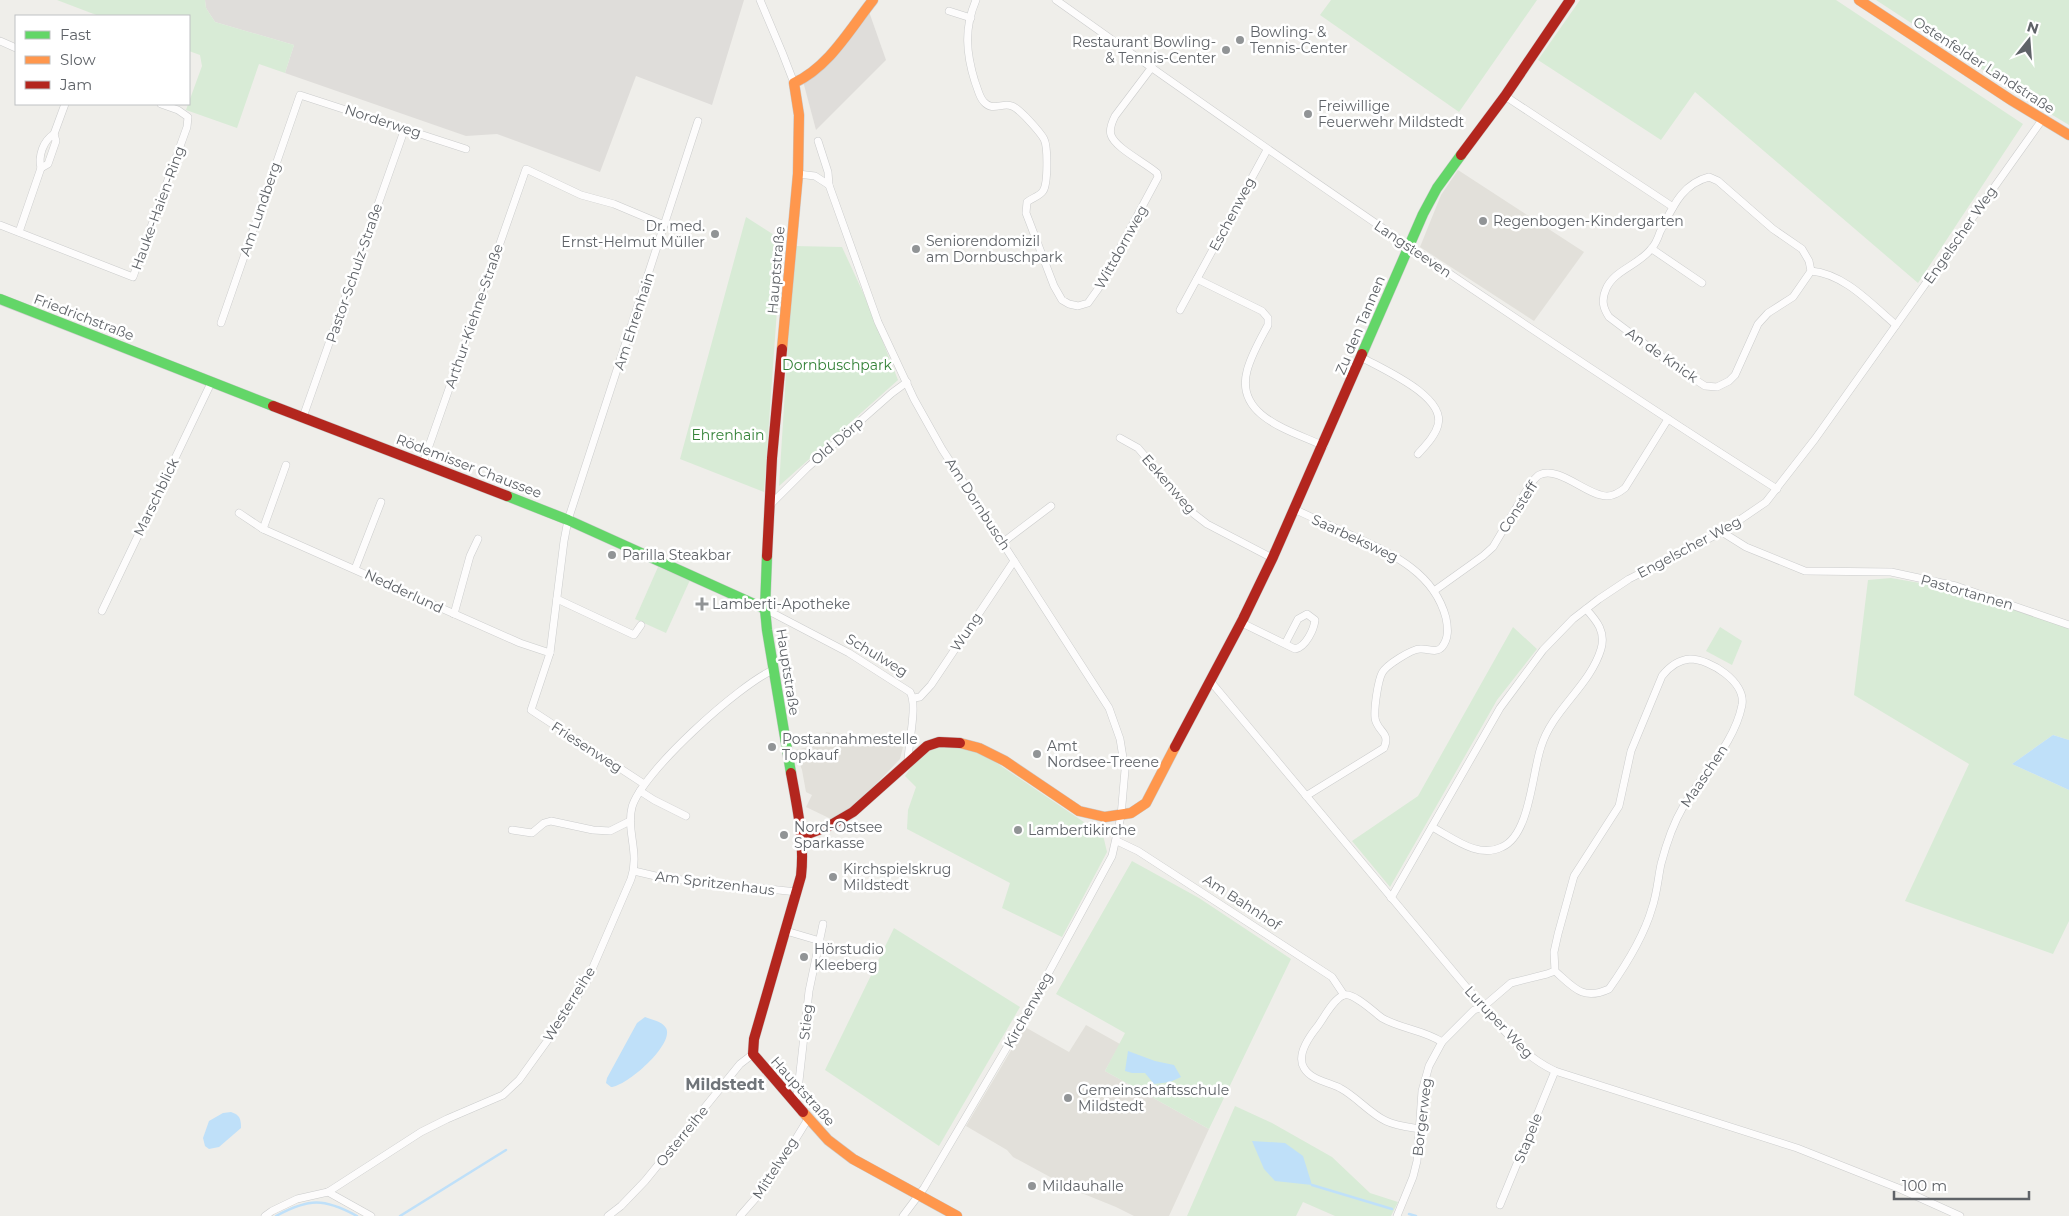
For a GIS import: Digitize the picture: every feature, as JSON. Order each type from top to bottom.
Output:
[{"type":"street","points":[[760,0],[794,83],[803,81],[816,71],[872,0]]},
{"type":"street","name":"Wittdornweg","points":[[976,0],[971,18],[967,48],[968,61],[980,97],[990,107],[1006,105],[1018,109],[1044,139],[1046,147],[1046,182],[1044,191],[1027,202],[1026,213],[1054,286],[1062,300],[1069,304],[1078,306],[1088,303],[1098,289],[1158,177],[1157,173],[1116,143],[1111,135],[1111,125],[1115,116],[1152,67]]},
{"type":"street","name":"Zu den Tannen","points":[[1211,682],[1324,446],[1422,214],[1437,188],[1505,96],[1570,0]]},
{"type":"street","name":"Ostenfelder Landstraße","points":[[1859,0],[2042,120],[2069,135]]},
{"type":"street","name":"Langsteeven","points":[[1059,1],[1267,150],[1408,246],[1777,489]]},
{"type":"street","points":[[949,11],[971,18]]},
{"type":"street","points":[[0,41],[15,48]]},
{"type":"street","name":"Hauptstraße","points":[[794,83],[800,115],[798,174],[772,458],[765,609],[773,670],[802,836],[803,856],[797,892],[754,1039],[753,1054],[764,1070],[808,1119],[828,1140],[853,1160],[957,1216]]},
{"type":"street","name":"Norderweg","points":[[300,95],[466,149]]},
{"type":"street","name":"Am Lundberg","points":[[221,324],[300,95]]},
{"type":"street","points":[[1505,96],[1673,207]]},
{"type":"street","points":[[18,232],[41,168],[48,164],[56,141],[54,134],[65,105]]},
{"type":"street","name":"Hauke-Haien-Ring","points":[[0,225],[133,278],[187,127],[188,117],[178,110],[164,105]]},
{"type":"street","name":"Engelscher Weg","points":[[1392,898],[1500,708],[1555,636],[1586,609],[1629,579],[1722,532],[1766,502],[1815,439],[2042,120]]},
{"type":"street","name":"Am Ehrenhain","points":[[531,710],[550,652],[568,520],[698,121]]},
{"type":"street","name":"Pastor-Schulz-Straße","points":[[303,417],[406,128]]},
{"type":"street","name":"Am Dornbusch","points":[[818,141],[828,172],[829,185],[878,322],[914,399],[942,449],[1109,708],[1120,739],[1125,770],[1120,816]]},
{"type":"street","name":"Eschenweg","points":[[1180,310],[1267,150]]},
{"type":"street","name":"Arthur-Kiehne-Straße","points":[[423,462],[526,169],[581,195],[614,204],[664,225]]},
{"type":"street","points":[[798,174],[815,176],[829,185]]},
{"type":"street","name":"An de Knick","points":[[1709,177],[1718,181],[1773,229],[1802,249],[1809,261],[1811,271],[1793,297],[1768,313],[1758,324],[1734,375],[1729,381],[1717,387],[1705,386],[1674,366],[1609,318],[1603,308],[1603,297],[1606,288],[1616,275],[1635,264],[1652,248],[1673,207],[1684,190],[1697,180],[1709,177]]},
{"type":"street","points":[[1652,248],[1702,283]]},
{"type":"street","points":[[1811,271],[1825,272],[1839,278],[1896,325]]},
{"type":"street","points":[[1197,279],[1262,311],[1268,318],[1268,325],[1246,373],[1246,389],[1250,401],[1268,420],[1324,446]]},
{"type":"street","name":"Friedrichstraße","points":[[0,299],[158,361]]},
{"type":"street","points":[[1361,357],[1421,391],[1432,402],[1438,414],[1438,424],[1430,441],[1418,454]]},
{"type":"street","name":"Rödemisser Chaussee","points":[[158,361],[423,462],[568,520],[765,609]]},
{"type":"street","name":"Old Dörp","points":[[771,504],[807,468],[892,392],[907,382]]},
{"type":"street","name":"Marschblick","points":[[102,611],[212,383]]},
{"type":"street","name":"Consteff","points":[[1434,591],[1468,568],[1492,547],[1531,484],[1540,475],[1560,476],[1598,494],[1607,496],[1616,494],[1625,488],[1668,419]]},
{"type":"street","name":"Eekenweg","points":[[1120,438],[1138,448],[1194,514],[1208,524],[1272,558]]},
{"type":"street","points":[[263,529],[286,465]]},
{"type":"street","name":"Nedderlund","points":[[355,568],[381,502]]},
{"type":"street","points":[[1002,543],[1051,506]]},
{"type":"street","name":"Saarbeksweg","points":[[1294,509],[1407,562],[1419,572],[1434,591],[1443,608],[1448,626],[1447,637],[1442,647],[1436,650],[1418,649],[1383,671],[1375,717],[1377,726],[1385,735],[1387,741],[1384,748],[1306,796]]},
{"type":"street","name":"Nedderlund","points":[[238,513],[263,529],[355,568],[520,643],[550,652]]},
{"type":"street","name":"Pastortannen","points":[[1722,532],[1746,547],[1805,571],[1891,572],[1956,586],[2069,625]]},
{"type":"street","name":"Nedderlund","points":[[454,614],[470,556],[478,540]]},
{"type":"street","name":"Wung","points":[[914,698],[920,697],[931,685],[1014,561]]},
{"type":"street","points":[[557,599],[634,635],[641,624]]},
{"type":"street","name":"Schulweg","points":[[765,609],[849,653],[898,683],[910,692],[914,698]]},
{"type":"street","points":[[1432,827],[1476,850],[1486,852],[1504,846],[1512,839],[1522,821],[1529,802],[1541,744],[1594,665],[1601,648],[1603,633],[1598,622],[1586,609]]},
{"type":"street","points":[[1240,622],[1285,644],[1296,649],[1303,646],[1315,620],[1307,614],[1298,619],[1285,644]]},
{"type":"street","name":"Maaschen","points":[[1690,660],[1718,668],[1733,680],[1740,692],[1742,703],[1740,713],[1724,748],[1693,790],[1679,814],[1661,864],[1653,907],[1647,924],[1609,989],[1599,994],[1589,995],[1577,991],[1555,971],[1554,952],[1574,876],[1619,806],[1631,751],[1662,676],[1668,668],[1679,662],[1690,660]]},
{"type":"street","name":"Westerreihe","points":[[265,1216],[298,1199],[328,1192],[421,1132],[503,1095],[519,1080],[563,1019],[587,981],[634,871],[634,839],[630,821],[632,807],[642,787],[684,741],[725,703],[762,675],[773,670]]},
{"type":"street","points":[[802,836],[825,829],[846,816],[867,801],[922,749],[934,743],[959,743],[977,747],[996,756],[1079,811],[1100,816],[1120,816],[1136,812],[1146,802],[1211,682]]},
{"type":"street","name":"Luruper Weg","points":[[1211,682],[1483,1007],[1522,1051],[1536,1062],[1555,1071],[1797,1148],[1898,1188],[1960,1216]]},
{"type":"street","points":[[908,762],[914,698]]},
{"type":"street","name":"Friesenweg","points":[[531,710],[642,787],[654,800],[686,816]]},
{"type":"street","name":"Kirchenweg","points":[[903,1216],[924,1188],[1023,1020],[1112,856],[1120,816]]},
{"type":"street","points":[[512,830],[532,832],[544,823],[551,821],[593,830],[610,831],[630,821]]},
{"type":"street","name":"Am Bahnhof","points":[[1116,841],[1138,851],[1332,977],[1344,995]]},
{"type":"street","name":"Am Spritzenhaus","points":[[634,871],[664,878],[797,892]]},
{"type":"street","name":"Stieg","points":[[795,1104],[809,991],[823,924]]},
{"type":"street","points":[[786,931],[820,941]]},
{"type":"street","points":[[1483,1007],[1511,983],[1555,971]]},
{"type":"street","points":[[1420,1129],[1386,1122],[1372,1114],[1353,1096],[1316,1078],[1303,1067],[1301,1056],[1307,1040],[1337,1000],[1344,995],[1350,995],[1384,1018],[1426,1033],[1442,1042]]},
{"type":"street","name":"Borgerweg","points":[[1397,1216],[1414,1177],[1420,1129],[1422,1091],[1429,1066],[1442,1042],[1474,1010],[1483,1007]]},
{"type":"street","name":"Osterreihe","points":[[608,1216],[621,1206],[645,1181],[740,1064],[753,1054]]},
{"type":"street","name":"Stapele","points":[[1500,1205],[1555,1071]]},
{"type":"street","name":"Mittelweg","points":[[740,1216],[768,1184],[808,1119]]},
{"type":"street","points":[[328,1192],[370,1216]]},
{"type":"shaded area","points":[[205,0],[744,0],[712,105],[636,76],[600,172],[497,134],[466,136],[285,73],[294,45],[215,22],[206,8]]},
{"type":"shaded area","points":[[867,6],[886,60],[816,130],[803,81]]},
{"type":"shaded area","name":"Regenbogen-Kindergarten","points":[[1458,170],[1584,252],[1534,321],[1420,247],[1441,195]]},
{"type":"shaded area","points":[[826,732],[903,747],[900,759],[855,806],[831,819],[806,807],[812,795],[806,792],[802,770],[795,750],[823,744]]},
{"type":"shaded area","name":"Gemeinschaftsschule Mildstedt","points":[[1086,1025],[1120,1044],[1105,1071],[1209,1129],[1169,1216],[1134,1216],[1074,1190],[1013,1157],[1007,1150],[966,1126],[1025,1027],[1069,1052]]},
{"type":"green space","points":[[57,0],[205,0],[206,8],[215,22],[294,45],[285,73],[259,64],[237,128],[186,110],[188,105],[190,105],[190,99],[202,66],[200,55],[190,51],[190,15],[96,15]]},
{"type":"green space","points":[[1331,0],[1537,0],[1459,112],[1320,15]]},
{"type":"green space","points":[[1580,0],[1836,0],[2023,124],[1918,283],[1695,92],[1661,140],[1538,60]]},
{"type":"green space","points":[[1876,0],[2069,0],[2069,125],[2049,113]]},
{"type":"green space","name":"Ehrenhain","points":[[746,217],[782,240],[764,492],[680,459]]},
{"type":"green space","name":"Dornbuschpark","points":[[794,246],[842,247],[866,299],[898,380],[779,486]]},
{"type":"green space","points":[[658,567],[690,580],[666,633],[635,619]]},
{"type":"green space","points":[[1891,578],[1949,588],[2069,628],[2069,740],[2053,735],[2012,764],[2069,790],[2069,921],[2053,954],[1905,901],[1969,764],[1854,695],[1868,580]]},
{"type":"green space","points":[[1513,627],[1537,649],[1497,700],[1390,887],[1352,841],[1418,796]]},
{"type":"green space","points":[[1720,627],[1742,641],[1732,665],[1706,651]]},
{"type":"green space","points":[[940,745],[960,745],[982,753],[1103,835],[1107,852],[1062,937],[1002,908],[1010,883],[907,829],[908,810],[916,787],[905,776],[922,752]]},
{"type":"green space","points":[[1132,861],[1199,898],[1291,959],[1209,1129],[1105,1071],[1125,1033],[1056,994]]},
{"type":"green space","points":[[894,928],[1020,1007],[939,1146],[825,1070]]},
{"type":"green space","points":[[1235,1106],[1272,1123],[1332,1157],[1370,1193],[1398,1202],[1391,1216],[1335,1216],[1303,1202],[1296,1216],[1187,1216]]},
{"type":"water","points":[[2053,735],[2069,740],[2069,790],[2012,764]]},
{"type":"water","points":[[645,1017],[659,1022],[666,1028],[667,1035],[663,1044],[648,1064],[627,1080],[611,1087],[606,1083],[607,1078],[637,1023]]},
{"type":"water","points":[[1128,1051],[1155,1061],[1174,1065],[1181,1077],[1170,1082],[1154,1084],[1145,1073],[1125,1071]]},
{"type":"water","points":[[231,1112],[239,1118],[241,1128],[219,1147],[209,1149],[205,1146],[203,1138],[209,1121],[223,1113]]},
{"type":"water","points":[[1252,1141],[1285,1143],[1303,1156],[1312,1185],[1275,1181],[1264,1169]]},
{"type":"waterway","points":[[400,1216],[506,1150]]},
{"type":"waterway","points":[[1312,1185],[1392,1209]]},
{"type":"waterway","points":[[276,1216],[298,1206],[316,1202],[335,1206],[357,1216]]},
{"type":"waterway","points":[[1409,1214],[1416,1216]]},
{"type":"traffic: fast","points":[[1362,354],[1423,214],[1437,188],[1461,155]]},
{"type":"traffic: fast","points":[[0,299],[273,406]]},
{"type":"traffic: fast","points":[[507,496],[568,520],[765,609]]},
{"type":"traffic: fast","points":[[767,556],[765,609],[767,630],[791,773]]},
{"type":"traffic: slow","points":[[782,349],[798,174],[799,115],[794,83],[818,67],[828,57],[873,0]]},
{"type":"traffic: slow","points":[[1859,0],[2011,100],[2069,135]]},
{"type":"traffic: slow","points":[[960,743],[979,748],[1005,761],[1079,811],[1105,817],[1131,813],[1146,803],[1175,747]]},
{"type":"traffic: slow","points":[[803,1112],[828,1140],[853,1159],[957,1216]]},
{"type":"traffic: jam","points":[[1461,155],[1505,96],[1570,0]]},
{"type":"traffic: jam","points":[[767,556],[772,458],[782,349]]},
{"type":"traffic: jam","points":[[1175,747],[1243,619],[1273,557],[1362,354]]},
{"type":"traffic: jam","points":[[273,406],[507,496]]},
{"type":"traffic: jam","points":[[802,836],[829,826],[853,812],[927,746],[939,742],[960,743]]},
{"type":"traffic: jam","points":[[791,773],[801,837],[801,876],[754,1039],[753,1054],[803,1112]]},
{"type":"place","name":"Bowling- & Tennis-Center","points":[[1240,40]]},
{"type":"place","name":"Restaurant Bowling- & Tennis-Center","points":[[1226,50]]},
{"type":"place","name":"Freiwillige Feuerwehr Mildstedt","points":[[1308,114]]},
{"type":"place","name":"Regenbogen-Kindergarten","points":[[1483,221]]},
{"type":"place","name":"Dr. med. Ernst-Helmut Müller","points":[[715,234]]},
{"type":"place","name":"Seniorendomizil am Dornbuschpark","points":[[916,249]]},
{"type":"place","name":"Parilla Steakbar","points":[[612,555]]},
{"type":"place","name":"Lamberti-Apotheke","points":[[702,604]]},
{"type":"place","name":"Postannahmestelle Topkauf","points":[[772,747]]},
{"type":"place","name":"Amt Nordsee-Treene","points":[[1037,754]]},
{"type":"place","name":"Lambertikirche","points":[[1018,830]]},
{"type":"place","name":"Nord-Ostsee Sparkasse","points":[[784,835]]},
{"type":"place","name":"Kirchspielskrug Mildstedt","points":[[833,877]]},
{"type":"place","name":"Hörstudio Kleeberg","points":[[804,957]]},
{"type":"place","name":"Gemeinschaftsschule Mildstedt","points":[[1068,1098]]},
{"type":"place","name":"Mildauhalle","points":[[1032,1186]]},
{"type":"district","name":"Mildstedt","points":[[725,1084]]}]
